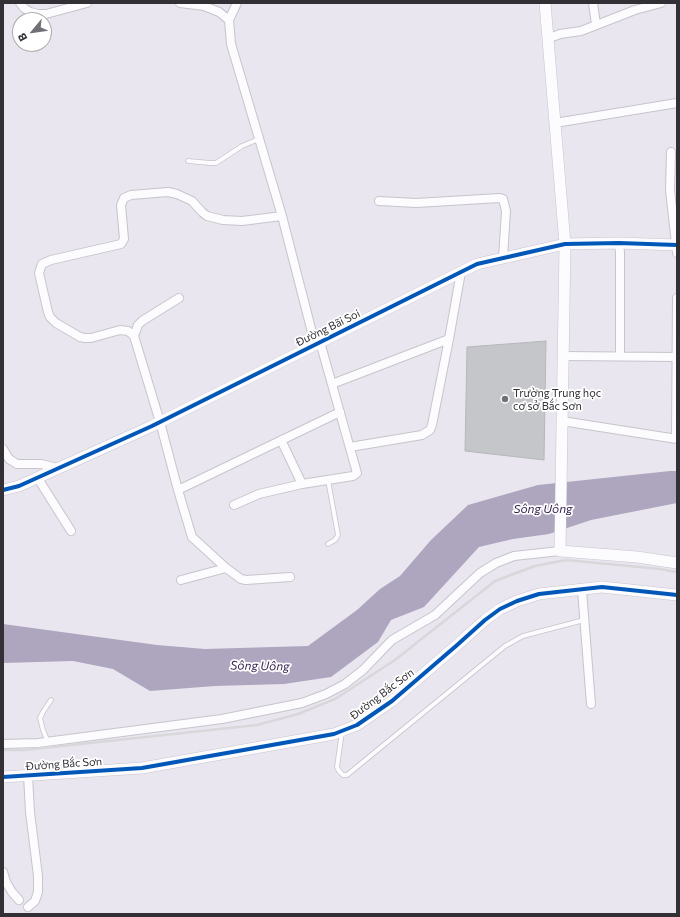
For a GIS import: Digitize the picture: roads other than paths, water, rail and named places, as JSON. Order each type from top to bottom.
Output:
[{"type":"main road","points":[[545,3],[565,244],[560,548],[677,563]]},
{"type":"main road","name":"Đường Bãi Soi","points":[[3,490],[19,486],[160,422],[477,264],[565,244],[618,243],[676,248]]},
{"type":"main road","name":"Đường Bắc Sơn","points":[[3,777],[142,768],[334,734],[357,725],[392,700],[456,646],[484,620],[500,609],[517,601],[539,594],[602,587],[677,595]]},
{"type":"street","points":[[20,3],[30,12],[38,14],[46,14],[87,3]]},
{"type":"street","points":[[180,3],[204,6],[218,12],[229,20]]},
{"type":"street","points":[[234,505],[260,494],[355,474],[357,470],[332,384],[318,343],[231,44],[229,20],[237,3]]},
{"type":"street","points":[[592,3],[596,26]]},
{"type":"street","points":[[547,39],[560,34],[581,31],[596,26],[634,6],[662,3]]},
{"type":"street","points":[[555,123],[677,103]]},
{"type":"street","points":[[671,152],[670,190],[676,248]]},
{"type":"street","points":[[282,216],[242,221],[223,220],[207,216],[192,201],[177,194],[168,192],[131,195],[124,198],[120,205],[124,239],[121,244],[50,260],[42,264],[39,273],[48,312],[50,317],[56,323],[80,337],[85,338],[120,330],[128,331],[134,336],[192,537],[237,577],[246,580],[290,577]]},
{"type":"street","points":[[379,201],[416,204],[500,198],[503,200],[506,211],[503,258]]},
{"type":"street","points":[[618,243],[620,253],[620,356]]},
{"type":"street","points":[[350,447],[422,435],[430,430],[461,272]]},
{"type":"street","points":[[134,336],[138,325],[142,321],[179,298]]},
{"type":"street","points":[[562,421],[676,438],[677,298]]},
{"type":"street","points":[[332,384],[449,339]]},
{"type":"street","points":[[563,356],[677,357]]},
{"type":"street","points":[[178,490],[340,412]]},
{"type":"street","points":[[281,440],[302,484]]},
{"type":"street","points":[[3,449],[10,460],[17,464],[41,464],[57,468]]},
{"type":"street","points":[[37,477],[71,531]]},
{"type":"street","points":[[3,744],[38,744],[222,720],[302,703],[326,694],[345,684],[363,670],[392,640],[435,615],[480,574],[496,563],[514,556],[560,548]]},
{"type":"street","points":[[181,580],[226,568]]},
{"type":"street","points":[[582,590],[591,704]]},
{"type":"street","points":[[28,775],[30,812],[38,876],[38,892],[35,901],[28,907]]},
{"type":"street","points":[[3,872],[9,887],[19,900]]},
{"type":"lane","points":[[188,161],[216,163],[242,146],[259,138]]},
{"type":"lane","points":[[328,480],[338,535],[335,540],[328,544]]},
{"type":"lane","points":[[342,731],[337,767],[343,775],[347,775],[505,646],[523,636],[585,620]]},
{"type":"lane","points":[[49,742],[43,730],[40,718],[51,700]]},
{"type":"water","name":"Sông Uông","points":[[677,471],[677,503],[591,520],[549,534],[513,539],[479,547],[424,607],[391,620],[378,642],[331,677],[284,684],[215,686],[150,691],[113,669],[73,661],[3,663],[3,624],[157,645],[205,649],[308,646],[357,610],[380,589],[400,576],[431,540],[468,505],[538,485]]},
{"type":"railway","points":[[3,750],[25,750],[257,725],[298,714],[335,699],[395,660],[495,581],[535,566],[566,560],[677,572]]},
{"type":"place","name":"Trường Trung học cơ sở Bắc Sơn","points":[[505,399]]}]
